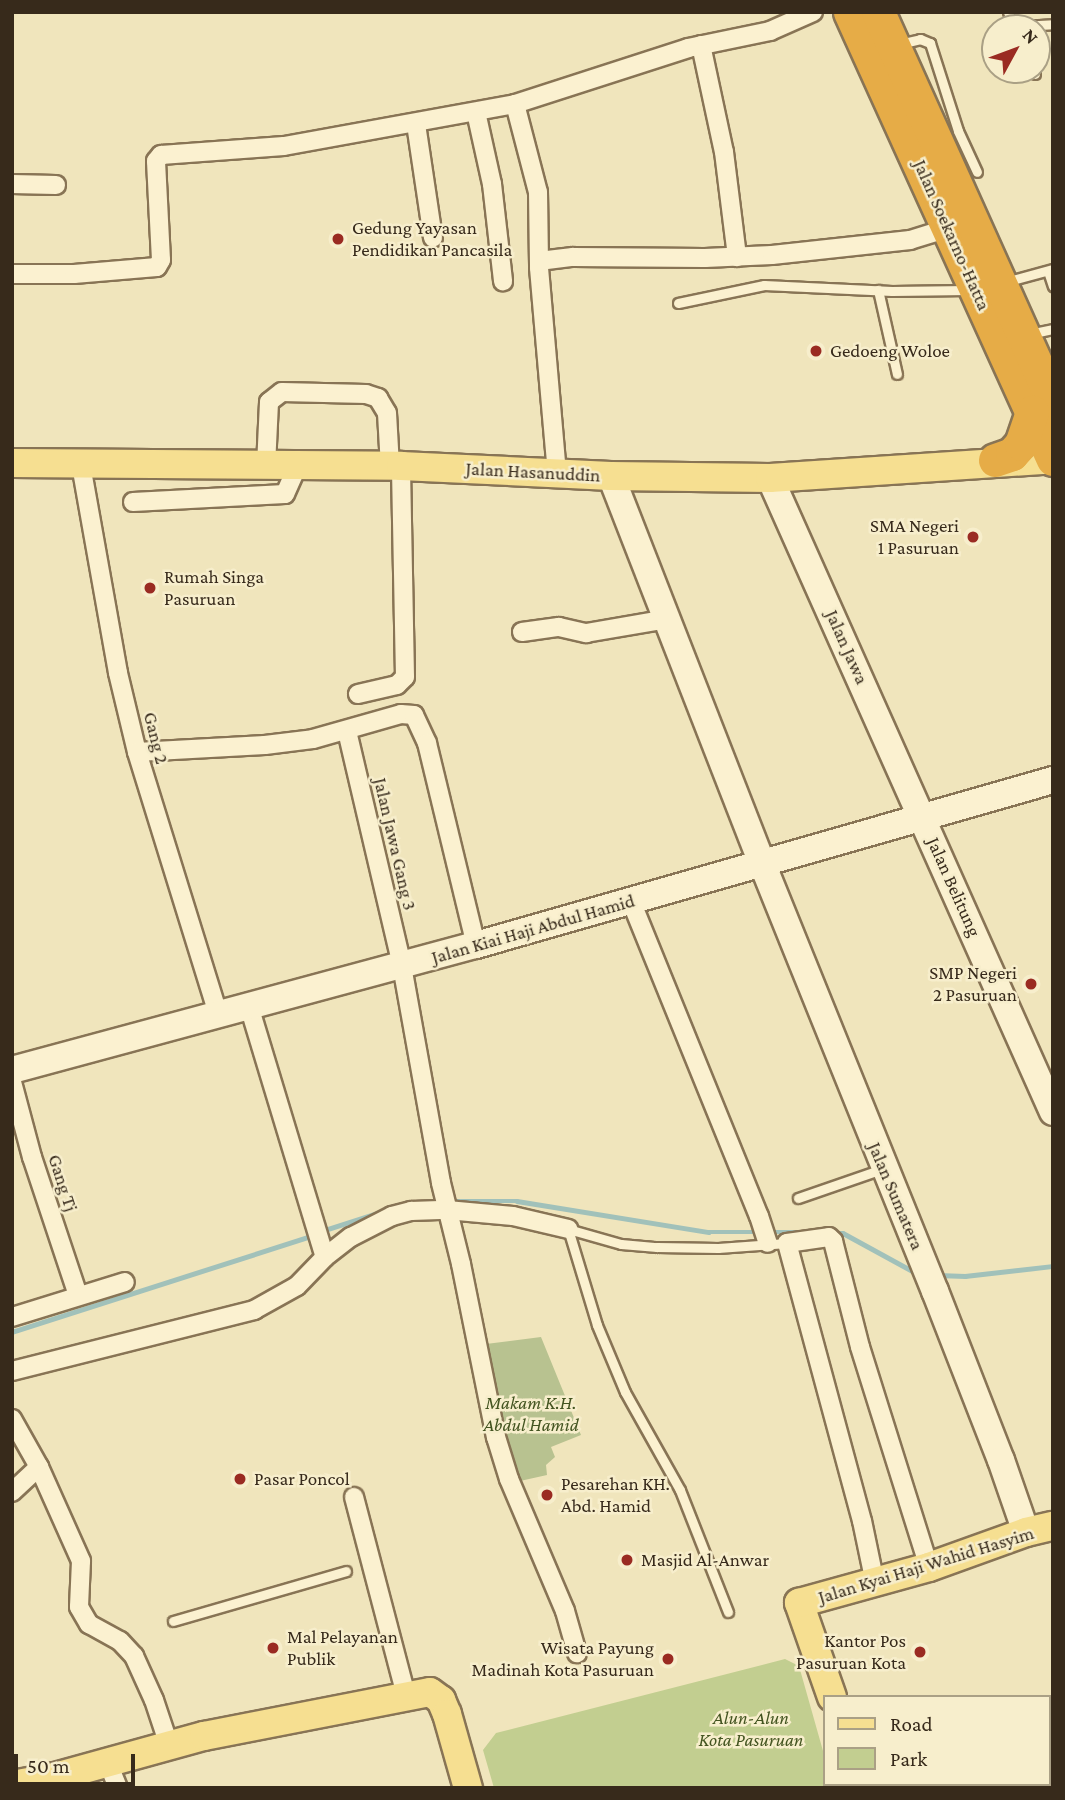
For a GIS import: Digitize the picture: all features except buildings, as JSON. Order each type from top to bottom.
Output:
[{"type":"highway","name":"Jalan Soekarno-Hatta","points":[[878,19],[949,228],[989,287],[1038,332],[1042,407],[1053,459]]},
{"type":"highway","name":"Jalan Soekarno-Hatta","points":[[878,19],[1042,407]]},
{"type":"highway","points":[[995,460],[1012,454],[1021,444],[1042,407]]},
{"type":"main road","name":"Jalan Hasanuddin","points":[[12,463],[396,466],[611,475],[770,478],[995,460],[1053,459]]},
{"type":"main road","name":"Jalan Kyai Haji Wahid Hasyim","points":[[831,1695],[799,1603],[929,1567],[1039,1529]]},
{"type":"main road","points":[[12,1785],[113,1776],[170,1748],[204,1736],[418,1694],[441,1700],[468,1788]]},
{"type":"street","points":[[12,274],[74,275],[157,267],[161,260],[156,161],[161,155],[284,146],[515,104],[701,45],[747,38],[813,12]]},
{"type":"street","points":[[701,45],[724,152],[737,257]]},
{"type":"street","points":[[515,104],[538,192],[539,261],[557,473]]},
{"type":"street","points":[[476,111],[492,184],[503,281]]},
{"type":"street","points":[[416,124],[433,238]]},
{"type":"street","points":[[12,184],[56,185]]},
{"type":"street","points":[[539,261],[573,257],[737,257],[911,240],[949,228]]},
{"type":"street","points":[[266,466],[269,402],[282,393],[366,394],[378,398],[387,413],[396,466],[406,674],[397,685],[358,694]]},
{"type":"street","name":"Gang 2","points":[[80,465],[118,673],[137,752],[218,1014]]},
{"type":"street","points":[[133,502],[285,494],[297,467]]},
{"type":"street","name":"Jalan Sumatera","points":[[611,475],[762,863],[924,1262],[1001,1460],[1039,1529]]},
{"type":"street","name":"Jalan Jawa","points":[[770,478],[923,816]]},
{"type":"street","points":[[522,632],[559,627],[586,634],[667,619]]},
{"type":"street","points":[[137,752],[265,746],[346,731],[401,714],[414,715],[420,724],[477,945]]},
{"type":"street","name":"Jalan Jawa Gang 3","points":[[346,731],[402,966],[441,1183],[461,1265],[496,1437],[509,1479],[565,1611],[577,1653]]},
{"type":"street","name":"Jalan Kiai Haji Abdul Hamid","points":[[12,1070],[402,966],[1053,780]]},
{"type":"street","name":"Jalan Belitung","points":[[923,816],[1053,1112]]},
{"type":"street","points":[[631,901],[760,1216],[767,1240]]},
{"type":"street","points":[[249,1006],[323,1249]]},
{"type":"street","name":"Gang Tj","points":[[12,1082],[32,1157],[78,1295]]},
{"type":"street","points":[[12,1371],[254,1310],[298,1286],[323,1249],[392,1216],[411,1211],[446,1207],[513,1216],[568,1229]]},
{"type":"street","points":[[875,1583],[862,1521],[787,1242],[829,1237],[833,1241],[860,1348],[929,1567]]},
{"type":"street","points":[[12,1317],[125,1282]]},
{"type":"street","points":[[12,1419],[39,1467],[81,1561],[79,1607],[89,1624],[120,1641],[134,1656],[154,1700],[170,1748]]},
{"type":"street","points":[[12,1492],[39,1467]]},
{"type":"street","points":[[354,1497],[394,1638],[418,1694]]},
{"type":"lane","points":[[878,19],[930,43],[958,131],[978,172]]},
{"type":"lane","points":[[678,303],[764,285],[878,290],[989,287],[1051,270],[1053,286]]},
{"type":"lane","points":[[878,290],[897,374]]},
{"type":"lane","points":[[798,1198],[884,1168]]},
{"type":"lane","points":[[568,1229],[621,1244],[657,1247],[718,1248],[767,1240],[787,1242]]},
{"type":"lane","points":[[568,1229],[597,1325],[625,1392],[680,1490],[728,1612]]},
{"type":"lane","points":[[173,1621],[346,1571]]},
{"type":"green space","name":"Makam K.H. Abdul Hamid","points":[[541,1337],[581,1435],[551,1447],[555,1457],[546,1465],[547,1475],[511,1483],[478,1345]]},
{"type":"green space","name":"Alun-Alun Kota Pasuruan","points":[[785,1659],[799,1666],[824,1754],[824,1786],[834,1788],[494,1788],[483,1750],[496,1733]]},
{"type":"waterway","points":[[409,1204],[442,1201]]},
{"type":"waterway","points":[[450,1201],[517,1201],[709,1232],[761,1232]]},
{"type":"waterway","points":[[322,1231],[387,1210]]},
{"type":"waterway","points":[[770,1232],[810,1232]]},
{"type":"waterway","points":[[833,1233],[843,1233],[918,1274]]},
{"type":"waterway","points":[[12,1332],[315,1235]]},
{"type":"waterway","points":[[937,1275],[965,1276],[1053,1266]]},
{"type":"place","name":"Gedung Yayasan Pendidikan Pancasila","points":[[338,239]]},
{"type":"place","name":"Gedoeng Woloe","points":[[816,351]]},
{"type":"place","name":"SMA Negeri 1 Pasuruan","points":[[973,537]]},
{"type":"place","name":"Rumah Singa Pasuruan","points":[[150,588]]},
{"type":"place","name":"SMP Negeri 2 Pasuruan","points":[[1031,984]]},
{"type":"place","name":"Pasar Poncol","points":[[240,1479]]},
{"type":"place","name":"Pesarehan KH. Abd. Hamid","points":[[547,1495]]},
{"type":"place","name":"Masjid Al-Anwar","points":[[627,1560]]},
{"type":"place","name":"Mal Pelayanan Publik","points":[[273,1648]]},
{"type":"place","name":"Kantor Pos Pasuruan Kota","points":[[920,1652]]},
{"type":"place","name":"Wisata Payung Madinah Kota Pasuruan","points":[[668,1659]]}]
